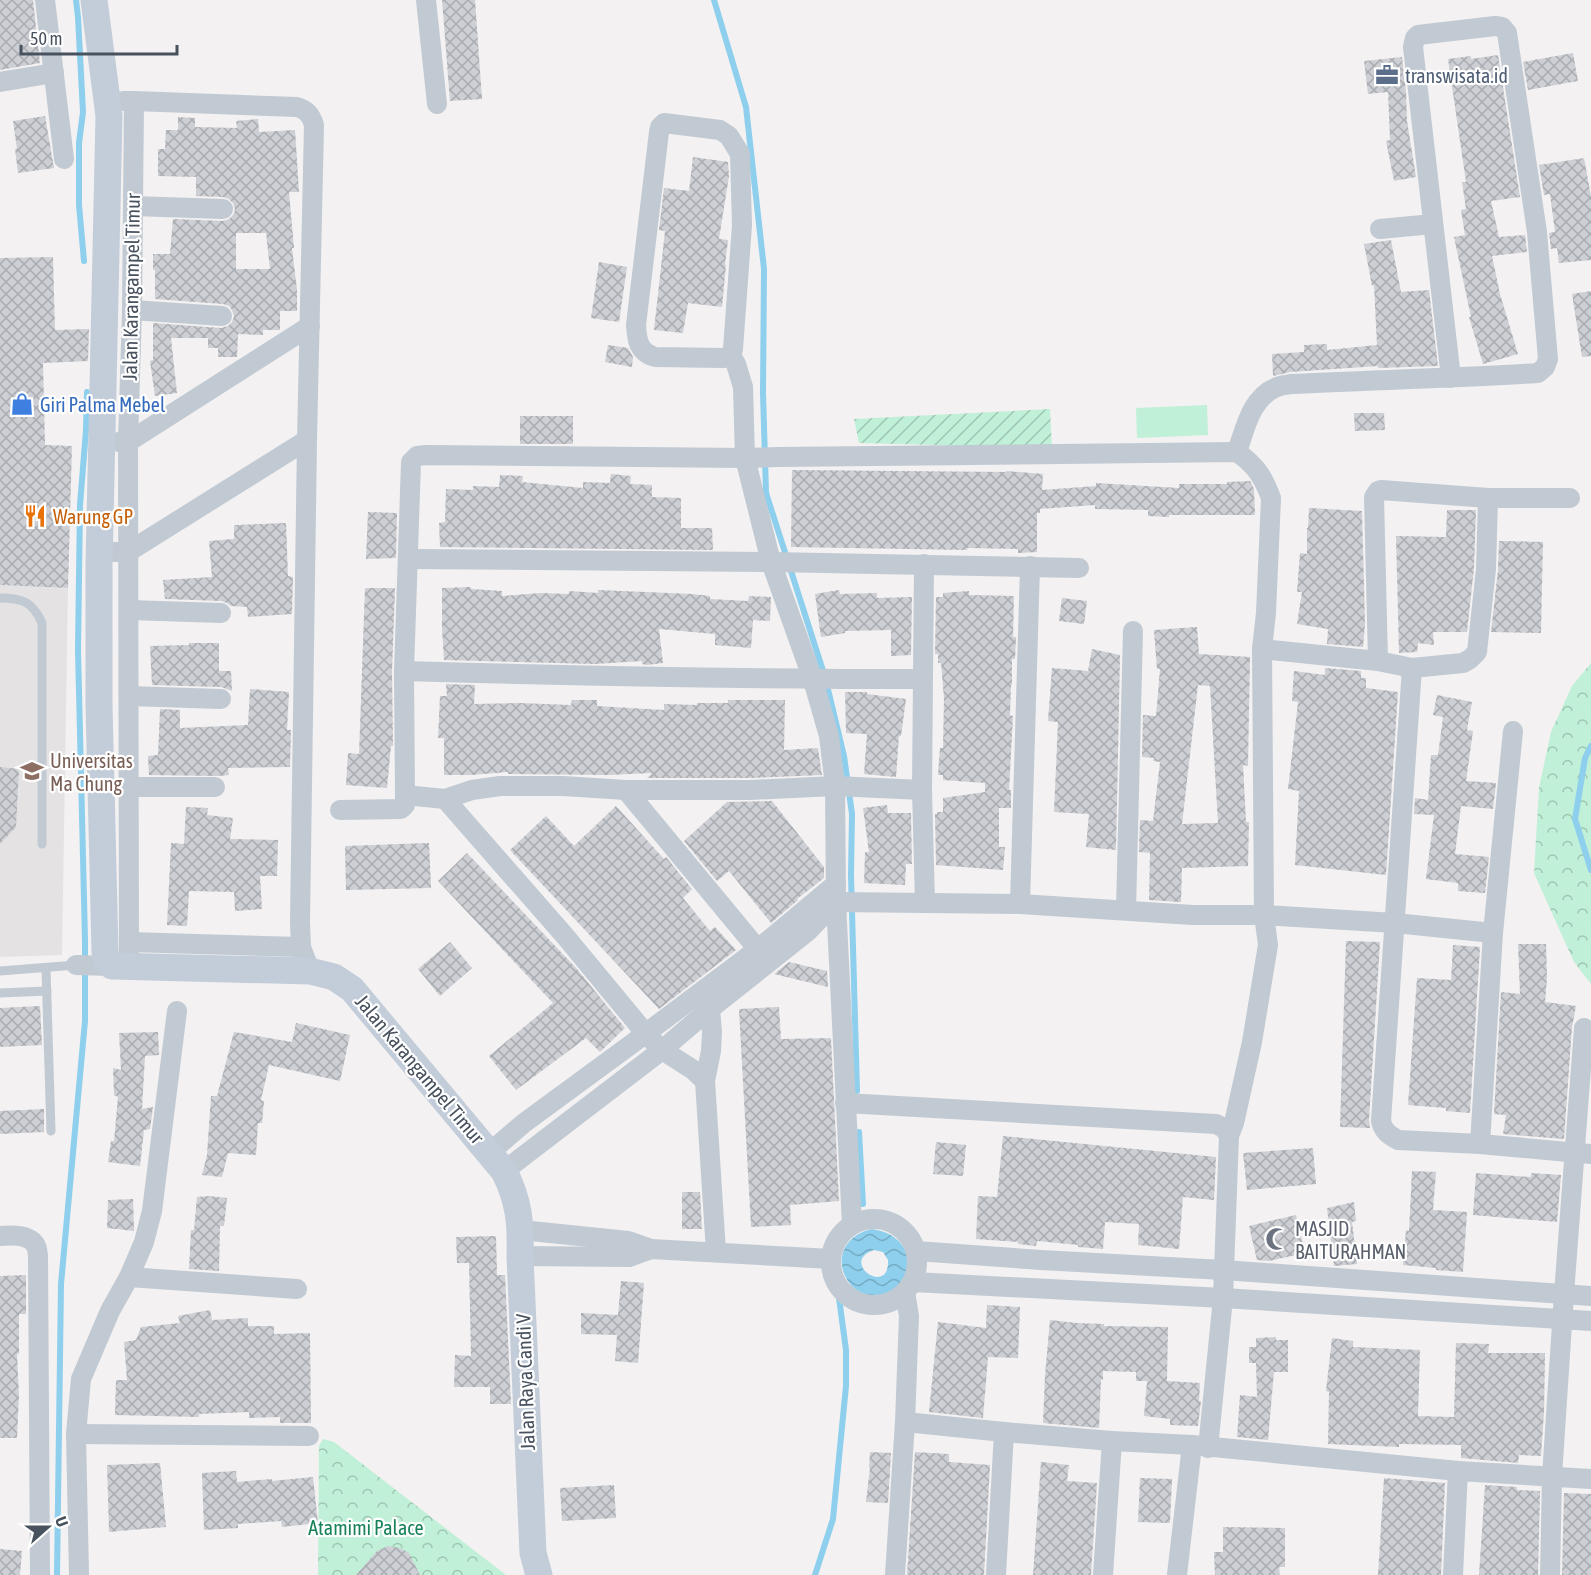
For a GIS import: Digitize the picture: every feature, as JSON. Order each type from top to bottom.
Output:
[{"type":"street","points":[[45,0],[64,159]]},
{"type":"street","name":"Jalan Karangampel Timur","points":[[94,0],[121,101],[133,206],[132,310],[99,552],[99,705],[106,959],[306,959],[352,989],[502,1171]]},
{"type":"street","points":[[426,0],[437,104]]},
{"type":"street","points":[[1238,452],[1248,417],[1254,407],[1260,398],[1277,387],[1292,384],[1451,378],[1538,373],[1545,367],[1548,359],[1537,232],[1507,33],[1502,27],[1495,26],[1418,35],[1414,38],[1413,47],[1451,378]]},
{"type":"street","points":[[0,82],[54,73]]},
{"type":"street","points":[[121,101],[297,107],[306,110],[314,125],[307,440],[306,959]]},
{"type":"street","name":"Jalan Karangampel Timur","points":[[117,960],[128,786],[129,610],[128,552],[115,442],[107,208],[121,101]]},
{"type":"street","points":[[731,356],[723,358],[655,357],[648,355],[639,345],[636,325],[659,132],[664,123],[720,130],[729,136],[740,154],[742,225],[731,356],[743,387],[750,458],[822,679],[830,736],[836,786],[842,897],[845,1103],[852,1225]]},
{"type":"street","points":[[133,206],[223,209]]},
{"type":"street","points":[[1380,229],[1433,224]]},
{"type":"street","points":[[132,310],[222,316]]},
{"type":"street","points":[[115,442],[310,326]]},
{"type":"street","points":[[99,552],[128,552],[307,440]]},
{"type":"street","points":[[340,810],[401,809],[405,805],[404,671],[411,462],[417,456],[750,458],[1238,452],[1256,467],[1271,498],[1266,613],[1262,649],[1264,915],[1268,945],[1252,1042],[1234,1123],[1228,1136],[1223,1298],[1177,1575]]},
{"type":"street","points":[[1378,661],[1374,497],[1378,491],[1488,498],[1570,498]]},
{"type":"street","points":[[1262,649],[1378,661],[1412,668],[1463,663],[1470,659],[1477,651],[1486,569],[1488,498]]},
{"type":"street","points":[[409,559],[924,564],[1079,568]]},
{"type":"street","points":[[924,564],[922,790],[925,903]]},
{"type":"street","points":[[1020,904],[1030,566]]},
{"type":"street","points":[[129,610],[221,613]]},
{"type":"street","points":[[1126,910],[1133,631]]},
{"type":"street","points":[[1412,668],[1382,1127],[1388,1135],[1398,1140],[1583,1153]]},
{"type":"street","points":[[404,671],[615,677],[922,679]]},
{"type":"street","points":[[129,696],[221,699]]},
{"type":"street","points":[[1480,1144],[1493,933],[1513,731]]},
{"type":"street","points":[[128,786],[215,787]]},
{"type":"street","points":[[405,795],[445,799],[472,790],[500,786],[563,786],[626,790],[750,790],[859,786],[922,790]]},
{"type":"street","points":[[626,790],[764,956]]},
{"type":"street","points":[[445,799],[565,936],[646,1034],[662,1050],[692,1069],[705,1081]]},
{"type":"street","points":[[502,1171],[524,1123],[646,1034],[764,956],[842,897],[925,903],[1020,904],[1193,915],[1264,915],[1395,923],[1493,933]]},
{"type":"street","points":[[502,1171],[662,1050],[710,1009],[764,956]]},
{"type":"street","name":"Jalan Karangampel Timur","points":[[76,965],[117,960]]},
{"type":"street","points":[[710,1009],[711,1052],[705,1081],[716,1252]]},
{"type":"street","points":[[78,1575],[76,1434],[81,1379],[110,1311],[129,1277],[144,1242],[152,1211],[177,1011]]},
{"type":"street","points":[[1550,1575],[1552,1476],[1564,1294],[1583,1153],[1584,1028]]},
{"type":"street","points":[[845,1103],[1216,1124],[1224,1128],[1228,1136]]},
{"type":"street","name":"Jalan Raya Candi V","points":[[502,1171],[518,1208],[533,1553],[539,1575]]},
{"type":"street","points":[[895,1575],[905,1422],[909,1287],[917,1267],[916,1251],[906,1234],[890,1222],[870,1219],[861,1221],[841,1234],[834,1245],[831,1259],[832,1271],[842,1291],[851,1299],[862,1304],[885,1304],[896,1299],[909,1287],[1039,1289],[1591,1321]]},
{"type":"street","points":[[0,1236],[16,1235],[29,1239],[36,1245],[38,1255],[40,1575]]},
{"type":"street","points":[[521,1243],[629,1257],[651,1249],[831,1259]]},
{"type":"street","points":[[916,1251],[1591,1296]]},
{"type":"street","points":[[1039,1289],[1041,1260]]},
{"type":"street","points":[[129,1277],[297,1289]]},
{"type":"street","points":[[905,1422],[1112,1441],[1200,1446],[1458,1471],[1591,1479]]},
{"type":"street","points":[[996,1575],[1004,1432]]},
{"type":"street","points":[[76,1434],[309,1436]]},
{"type":"street","points":[[1103,1575],[1112,1441]]},
{"type":"street","points":[[1453,1575],[1458,1471]]},
{"type":"lane","points":[[0,598],[12,598],[30,605],[38,613],[42,623],[42,844]]},
{"type":"lane","points":[[0,971],[76,965]]},
{"type":"lane","points":[[46,969],[51,1131]]},
{"type":"lane","points":[[0,993],[47,991]]},
{"type":"shaded area","name":"Universitas Ma Chung","points":[[0,585],[68,588],[62,955],[0,957]]},
{"type":"green space","points":[[1207,405],[1208,435],[1137,438],[1136,408]]},
{"type":"green space","points":[[1050,409],[1052,448],[859,443],[854,419]]},
{"type":"green space","points":[[1591,663],[1591,984],[1574,962],[1534,873],[1539,788],[1551,732],[1572,686]]},
{"type":"green space","name":"Atamimi Palace","points":[[323,1439],[334,1442],[506,1575],[318,1575],[319,1446]]},
{"type":"water","points":[[871,1229],[879,1230],[894,1237],[904,1248],[907,1255],[906,1271],[904,1278],[895,1288],[874,1296],[861,1293],[851,1285],[844,1274],[842,1261],[845,1248],[854,1237]],"holes":[[[874,1250],[883,1252],[888,1260],[886,1271],[882,1276],[875,1277],[868,1274],[861,1262],[864,1255]]]},
{"type":"building","points":[[0,0],[33,0],[40,63],[0,70]]},
{"type":"building","points":[[442,0],[475,0],[482,99],[450,101]]},
{"type":"building","points":[[1573,53],[1578,81],[1528,90],[1523,62]]},
{"type":"building","points":[[1498,55],[1520,197],[1491,201],[1499,237],[1525,235],[1527,252],[1492,256],[1500,294],[1518,354],[1483,364],[1469,317],[1471,317],[1454,237],[1465,235],[1461,210],[1466,209],[1462,182],[1466,182],[1448,59],[1471,56],[1471,59]]},
{"type":"building","points":[[1402,57],[1407,121],[1416,177],[1394,181],[1386,141],[1390,140],[1388,92],[1368,94],[1364,61]]},
{"type":"building","points":[[45,116],[54,168],[18,173],[13,121]]},
{"type":"building","points":[[178,117],[195,118],[195,127],[237,128],[236,121],[258,119],[259,132],[295,130],[299,192],[289,192],[297,311],[280,311],[280,330],[263,330],[263,335],[238,334],[237,357],[218,357],[218,348],[208,348],[208,338],[171,338],[177,393],[155,396],[150,361],[153,360],[153,323],[221,328],[228,326],[234,317],[229,306],[223,304],[155,299],[153,254],[170,254],[173,219],[223,221],[229,219],[235,210],[229,199],[196,196],[196,177],[158,176],[158,149],[165,149],[166,130],[178,130]],"holes":[[[236,233],[266,233],[270,269],[236,269]]]},
{"type":"building","points":[[693,157],[728,162],[729,176],[719,239],[728,240],[722,307],[688,303],[683,333],[654,330],[665,231],[659,230],[664,188],[689,191]]},
{"type":"building","points":[[1584,158],[1591,196],[1591,260],[1559,263],[1557,248],[1551,249],[1549,233],[1555,232],[1550,194],[1544,195],[1539,165]]},
{"type":"building","points":[[1391,240],[1401,292],[1429,290],[1438,366],[1378,368],[1378,366],[1290,372],[1273,376],[1272,354],[1304,352],[1304,345],[1327,344],[1327,350],[1377,345],[1374,285],[1372,286],[1364,244]]},
{"type":"building","points":[[53,257],[55,330],[89,329],[88,361],[43,363],[45,445],[72,446],[68,588],[0,585],[0,258]]},
{"type":"building","points":[[599,262],[627,267],[619,322],[591,318]]},
{"type":"building","points":[[1591,291],[1591,356],[1582,357],[1572,294]]},
{"type":"building","points":[[608,345],[628,348],[633,357],[632,367],[605,362]]},
{"type":"building","points":[[1354,413],[1384,413],[1385,430],[1355,431]]},
{"type":"building","points":[[520,416],[573,416],[573,444],[520,444]]},
{"type":"building","points":[[792,470],[1006,471],[1043,474],[1042,490],[1096,486],[1096,483],[1179,488],[1179,484],[1227,484],[1227,482],[1250,481],[1254,489],[1255,515],[1148,516],[1148,510],[1095,509],[1095,505],[1040,509],[1040,513],[1037,513],[1037,552],[1018,553],[1018,549],[791,547]]},
{"type":"building","points":[[611,474],[631,476],[630,484],[652,485],[652,497],[681,498],[681,528],[712,528],[713,550],[440,547],[439,523],[445,522],[446,489],[473,490],[473,486],[499,487],[500,475],[523,476],[522,482],[583,488],[583,482],[610,483]]},
{"type":"building","points":[[1309,508],[1362,511],[1365,624],[1363,647],[1327,644],[1328,629],[1297,624],[1302,592],[1297,592],[1300,553],[1307,554]]},
{"type":"building","points":[[1447,510],[1476,510],[1474,568],[1467,632],[1433,632],[1434,645],[1418,643],[1417,652],[1399,653],[1396,536],[1446,537]]},
{"type":"building","points":[[368,512],[397,513],[396,558],[366,559]]},
{"type":"building","points":[[286,523],[288,576],[293,577],[292,614],[248,617],[247,607],[231,606],[221,601],[165,599],[163,580],[212,577],[209,541],[234,539],[234,525]]},
{"type":"building","points":[[1499,541],[1543,542],[1541,633],[1491,632]]},
{"type":"building","points":[[471,587],[471,589],[502,591],[502,596],[541,593],[569,594],[569,591],[598,593],[598,590],[692,594],[710,596],[710,599],[748,601],[749,596],[771,597],[770,621],[753,620],[751,648],[715,645],[715,634],[659,629],[663,663],[647,665],[642,664],[642,661],[595,664],[444,660],[442,588]]},
{"type":"building","points":[[365,588],[395,588],[392,671],[393,746],[391,746],[387,788],[346,785],[348,753],[359,754]]},
{"type":"building","points":[[839,590],[840,594],[877,593],[877,598],[912,597],[911,655],[891,656],[891,630],[845,631],[845,633],[821,637],[815,594]]},
{"type":"building","points":[[969,591],[969,595],[1014,596],[1013,637],[1016,637],[1015,659],[1012,659],[1010,715],[1013,716],[1009,790],[1011,790],[1011,808],[999,808],[999,847],[1005,847],[1003,870],[936,865],[935,814],[943,812],[943,798],[985,792],[985,783],[943,780],[943,775],[938,775],[940,748],[943,748],[944,698],[941,663],[938,663],[938,654],[935,654],[936,597],[943,597],[943,593]]},
{"type":"building","points":[[1062,598],[1087,601],[1084,624],[1059,621]]},
{"type":"building","points":[[1197,627],[1199,654],[1250,657],[1248,766],[1243,765],[1246,822],[1249,822],[1248,866],[1182,868],[1181,902],[1149,900],[1150,853],[1139,852],[1140,820],[1153,821],[1160,762],[1153,761],[1154,758],[1142,757],[1143,715],[1156,716],[1160,669],[1157,669],[1154,630]],"holes":[[[1198,685],[1210,686],[1218,823],[1182,824]]]},
{"type":"building","points":[[189,643],[219,643],[219,671],[231,671],[232,691],[221,687],[152,685],[150,646],[189,645]]},
{"type":"building","points":[[1092,649],[1120,655],[1116,850],[1086,847],[1089,814],[1054,812],[1058,722],[1048,721],[1052,668],[1088,671]]},
{"type":"building","points":[[1325,668],[1361,671],[1361,678],[1366,678],[1366,688],[1398,692],[1386,875],[1295,865],[1299,791],[1288,789],[1298,702],[1292,701],[1294,671],[1325,675]]},
{"type":"building","points":[[446,684],[475,685],[474,704],[571,705],[572,700],[597,700],[597,706],[664,710],[664,704],[697,705],[697,703],[728,703],[728,700],[785,700],[784,750],[818,748],[822,775],[647,778],[652,773],[608,775],[508,774],[508,772],[444,775],[444,738],[438,738],[440,696],[447,696]]},
{"type":"building","points":[[250,689],[289,692],[287,730],[291,730],[290,767],[228,768],[229,775],[218,776],[149,775],[148,756],[158,755],[160,709],[180,710],[180,728],[248,725]]},
{"type":"building","points":[[845,692],[867,692],[867,694],[906,699],[901,736],[899,736],[896,777],[864,774],[867,734],[846,733]]},
{"type":"building","points":[[1437,695],[1472,702],[1467,730],[1473,731],[1466,781],[1496,783],[1493,809],[1461,806],[1455,854],[1489,857],[1485,893],[1458,891],[1458,883],[1426,879],[1434,815],[1414,814],[1415,798],[1428,800],[1431,755],[1438,755],[1443,717],[1433,715]]},
{"type":"building","points":[[0,767],[19,769],[16,827],[0,844]]},
{"type":"building","points":[[772,801],[824,867],[824,878],[771,923],[729,871],[717,881],[684,841],[727,802]]},
{"type":"building","points":[[887,805],[888,813],[911,813],[912,864],[906,864],[905,885],[864,883],[865,852],[869,852],[863,808]]},
{"type":"building","points":[[616,806],[664,859],[666,857],[692,889],[683,898],[710,931],[715,927],[736,950],[659,1009],[510,850],[546,816],[574,846]]},
{"type":"building","points":[[186,807],[208,808],[207,815],[233,818],[230,839],[278,840],[277,876],[260,876],[262,909],[235,911],[234,892],[189,891],[187,926],[167,925],[171,843],[184,844]]},
{"type":"building","points":[[429,843],[431,888],[346,890],[345,846]]},
{"type":"building","points":[[467,853],[577,969],[625,1028],[600,1052],[586,1038],[516,1090],[489,1056],[553,1003],[438,881]]},
{"type":"building","points":[[1346,941],[1380,942],[1370,1128],[1340,1127]]},
{"type":"building","points":[[450,942],[472,968],[440,996],[418,969]]},
{"type":"building","points":[[1518,944],[1546,944],[1545,1002],[1576,1006],[1572,1027],[1564,1139],[1503,1134],[1506,1115],[1494,1114],[1501,992],[1520,994]]},
{"type":"building","points":[[1453,945],[1480,947],[1470,1113],[1446,1111],[1446,1108],[1408,1105],[1417,978],[1451,980]]},
{"type":"building","points":[[789,962],[827,971],[828,987],[774,974]]},
{"type":"building","points":[[40,1006],[42,1045],[0,1047],[0,1008]]},
{"type":"building","points":[[779,1007],[781,1039],[831,1038],[839,1201],[790,1205],[791,1225],[751,1227],[739,1009]]},
{"type":"building","points":[[296,1023],[350,1035],[340,1081],[269,1065],[261,1100],[264,1101],[262,1123],[258,1123],[256,1155],[228,1153],[222,1177],[202,1175],[207,1155],[211,1096],[217,1096],[234,1032],[292,1042]]},
{"type":"building","points":[[158,1032],[159,1055],[145,1056],[142,1109],[153,1107],[150,1129],[144,1130],[140,1166],[108,1162],[111,1141],[114,1141],[118,1097],[114,1095],[113,1068],[121,1070],[119,1033]]},
{"type":"building","points":[[44,1109],[44,1132],[0,1134],[0,1111]]},
{"type":"building","points":[[1003,1136],[1216,1157],[1214,1200],[1183,1197],[1179,1249],[1138,1245],[1139,1224],[1105,1222],[1103,1249],[1037,1241],[1036,1246],[1018,1244],[1018,1242],[976,1239],[978,1196],[997,1197]]},
{"type":"building","points":[[936,1142],[966,1145],[963,1176],[933,1174]]},
{"type":"building","points":[[1313,1148],[1316,1184],[1247,1190],[1243,1153]]},
{"type":"building","points":[[1412,1171],[1436,1172],[1433,1210],[1467,1212],[1463,1272],[1403,1265],[1406,1230],[1409,1231]]},
{"type":"building","points":[[1476,1173],[1531,1177],[1531,1173],[1561,1175],[1557,1222],[1473,1215]]},
{"type":"building","points":[[682,1192],[700,1192],[702,1229],[682,1229]]},
{"type":"building","points":[[197,1197],[227,1198],[224,1226],[220,1226],[219,1271],[189,1269],[191,1230],[194,1230]]},
{"type":"building","points":[[133,1199],[134,1231],[107,1228],[108,1200]]},
{"type":"building","points":[[1354,1202],[1356,1221],[1352,1222],[1357,1264],[1334,1266],[1327,1208]]},
{"type":"building","name":"MASJID BAITURAHMAN","points":[[1296,1215],[1305,1253],[1269,1261],[1257,1260],[1249,1226]]},
{"type":"building","points":[[496,1236],[497,1275],[505,1275],[511,1404],[490,1404],[490,1387],[454,1387],[455,1355],[471,1356],[469,1263],[457,1263],[456,1237]]},
{"type":"building","points":[[26,1275],[26,1314],[19,1314],[17,1438],[0,1438],[0,1276]]},
{"type":"building","points":[[621,1281],[644,1283],[638,1363],[615,1361],[617,1335],[581,1334],[581,1313],[618,1315]]},
{"type":"building","points":[[987,1305],[1020,1307],[1018,1358],[988,1357],[983,1418],[929,1412],[938,1322],[986,1328]]},
{"type":"building","points":[[210,1310],[212,1320],[248,1318],[248,1326],[274,1326],[274,1334],[310,1333],[311,1423],[280,1423],[280,1417],[249,1418],[249,1412],[199,1414],[199,1417],[115,1415],[116,1380],[127,1380],[124,1342],[136,1340],[141,1327],[180,1323],[178,1316]]},
{"type":"building","points":[[1050,1320],[1104,1324],[1104,1326],[1168,1327],[1167,1381],[1200,1383],[1199,1401],[1201,1401],[1198,1426],[1170,1425],[1170,1419],[1144,1416],[1147,1381],[1136,1381],[1136,1372],[1103,1371],[1099,1428],[1043,1423]]},
{"type":"building","points":[[1276,1337],[1276,1340],[1288,1340],[1288,1372],[1274,1372],[1268,1440],[1237,1437],[1240,1395],[1257,1397],[1256,1363],[1249,1363],[1249,1347],[1256,1347],[1256,1338]]},
{"type":"building","points":[[1332,1338],[1353,1341],[1353,1347],[1420,1350],[1418,1416],[1454,1417],[1456,1343],[1489,1344],[1488,1353],[1545,1353],[1541,1456],[1519,1455],[1518,1463],[1461,1458],[1461,1445],[1399,1444],[1399,1447],[1328,1444],[1329,1392],[1326,1391]]},
{"type":"building","points":[[870,1452],[891,1453],[888,1503],[866,1502]]},
{"type":"building","points":[[915,1452],[949,1454],[949,1462],[990,1465],[984,1575],[907,1575]]},
{"type":"building","points":[[1041,1462],[1069,1465],[1067,1481],[1097,1483],[1091,1575],[1033,1575]]},
{"type":"building","points":[[160,1463],[166,1527],[109,1532],[107,1465]]},
{"type":"building","points":[[236,1471],[237,1482],[313,1477],[318,1523],[282,1527],[281,1521],[238,1524],[238,1528],[204,1530],[202,1473]]},
{"type":"building","points":[[1140,1478],[1172,1479],[1170,1523],[1138,1522]]},
{"type":"building","points":[[1384,1478],[1445,1483],[1441,1575],[1378,1575]]},
{"type":"building","points":[[614,1485],[616,1518],[562,1521],[560,1488]]},
{"type":"building","points":[[1485,1485],[1540,1491],[1538,1575],[1479,1575]]},
{"type":"building","points":[[1564,1493],[1591,1494],[1591,1575],[1562,1575]]},
{"type":"building","points":[[1223,1527],[1285,1528],[1285,1567],[1279,1567],[1280,1575],[1215,1575],[1214,1552],[1223,1552]]},
{"type":"building","points":[[388,1546],[400,1548],[409,1553],[420,1575],[356,1575],[377,1551]]},
{"type":"building","points":[[0,1549],[22,1551],[20,1575],[0,1575]]},
{"type":"waterway","points":[[76,0],[83,112],[79,143],[79,205],[84,261]]},
{"type":"waterway","points":[[714,0],[746,107],[764,269],[763,393],[766,493],[825,677],[844,756],[852,814],[851,875],[857,1091]]},
{"type":"waterway","points":[[57,1575],[61,1284],[85,1021],[78,650],[80,505],[87,392]]},
{"type":"waterway","points":[[1591,746],[1585,758],[1575,819],[1591,870]]},
{"type":"waterway","points":[[859,1132],[863,1204]]},
{"type":"waterway","points":[[815,1575],[833,1519],[846,1386],[846,1350],[839,1298]]},
{"type":"place","name":"transwisata.id","points":[[1387,75]]},
{"type":"place","name":"Giri Palma Mebel","points":[[22,404]]},
{"type":"place","name":"Warung GP","points":[[35,516]]},
{"type":"place","name":"Universitas Ma Chung","points":[[32,771]]},
{"type":"place","name":"MASJID BAITURAHMAN","points":[[1277,1239]]}]
